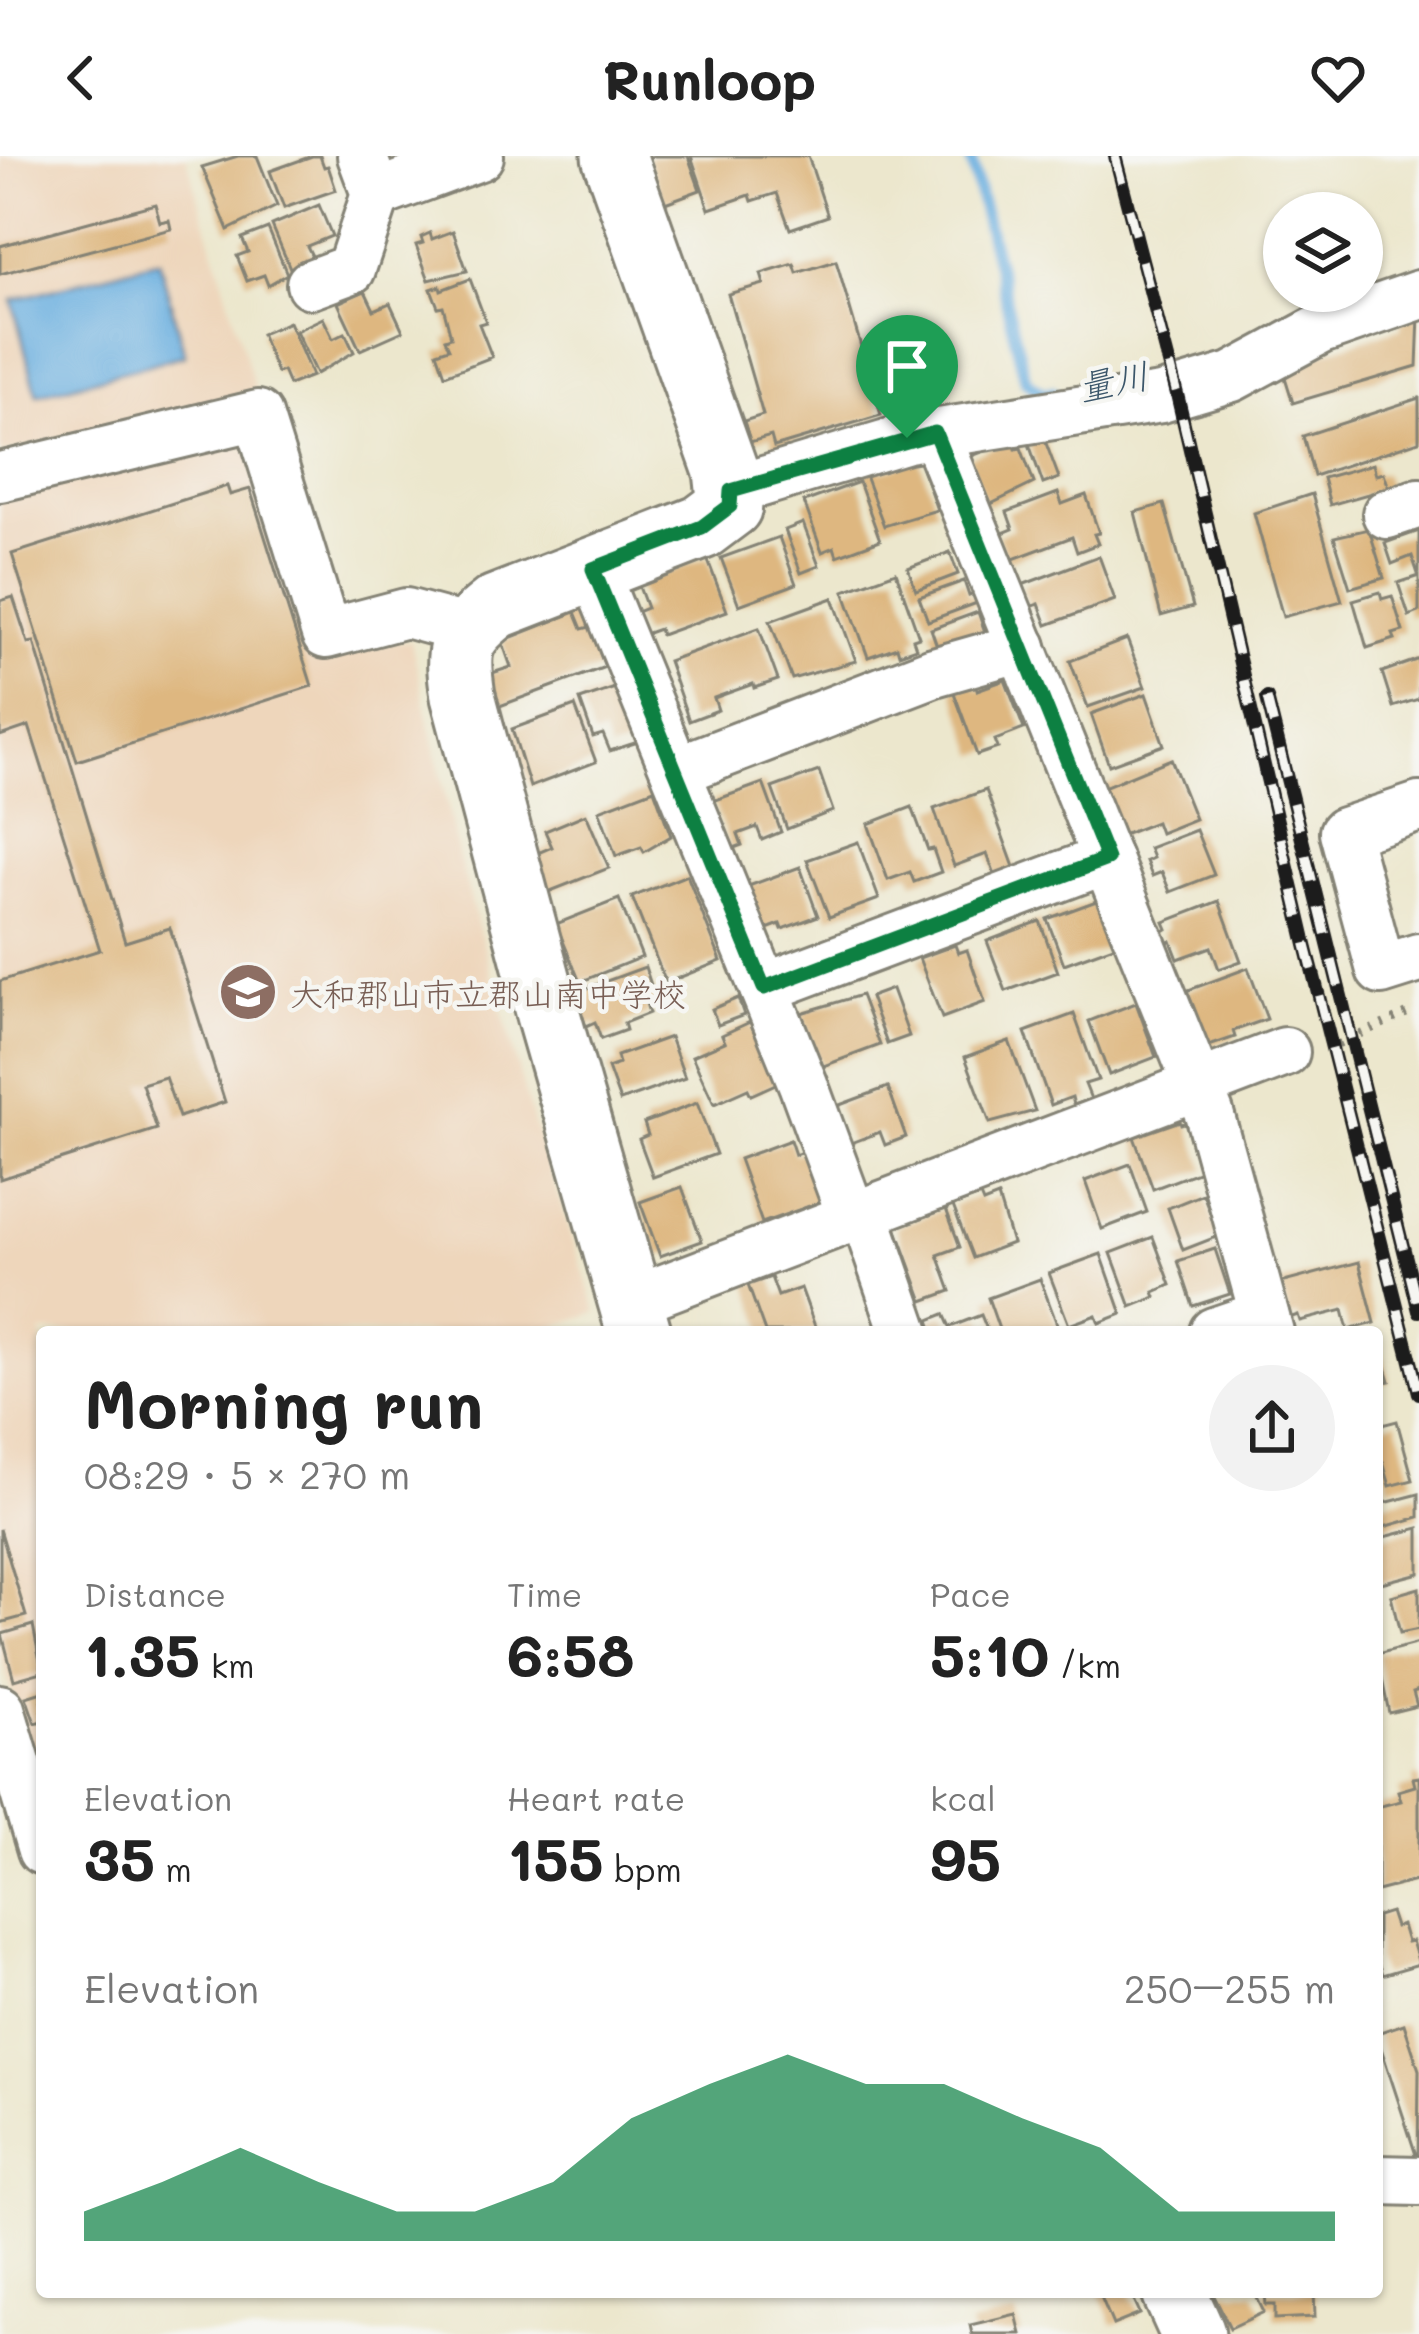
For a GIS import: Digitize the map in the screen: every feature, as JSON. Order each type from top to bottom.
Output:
[{"type":"street","points":[[311,284],[351,268],[369,175],[479,156]]},
{"type":"street","points":[[614,156],[731,491],[730,506],[702,527],[496,607],[460,644],[458,661],[463,696],[548,1015],[636,1316],[858,1215],[1285,1052]]},
{"type":"street","points":[[731,491],[935,433],[1193,389],[1232,377],[1321,329],[1419,295]]},
{"type":"street","points":[[0,477],[258,415],[326,634],[406,613],[470,630]]},
{"type":"street","points":[[935,433],[1209,1113],[1266,1323]]},
{"type":"street","points":[[593,569],[903,1326]]},
{"type":"street","points":[[676,771],[934,672],[1022,647]]},
{"type":"street","points":[[1419,807],[1344,832],[1381,970],[1419,958]]},
{"type":"street","points":[[764,988],[1107,859]]},
{"type":"street","points":[[0,1709],[36,1830]]},
{"type":"street","points":[[1383,2180],[1419,2181]]},
{"type":"shaded area","points":[[0,156],[186,156],[256,392],[0,454]]},
{"type":"shaded area","name":"大和郡山市立郡山南中学校","points":[[235,436],[258,453],[318,652],[411,641],[459,858],[534,1126],[597,1312],[555,1326],[36,1326],[36,1777],[0,1652],[0,487]]},
{"type":"water","points":[[159,260],[185,355],[37,395],[12,300]]},
{"type":"building","points":[[238,156],[257,156],[277,206],[228,230],[202,167]]},
{"type":"building","points":[[320,156],[324,167],[328,166],[336,190],[284,208],[270,171]]},
{"type":"building","points":[[688,156],[700,190],[665,203],[648,158]]},
{"type":"building","points":[[691,156],[808,156],[828,216],[790,229],[777,193],[752,201],[750,195],[709,209]]},
{"type":"building","points":[[155,204],[160,222],[169,220],[171,229],[0,274],[0,246]]},
{"type":"building","points":[[319,205],[332,236],[307,246],[313,258],[290,268],[272,225]]},
{"type":"building","points":[[268,228],[287,274],[268,285],[264,275],[247,281],[237,256],[248,252],[242,238]]},
{"type":"building","points":[[453,231],[467,271],[429,280],[416,245],[430,233],[432,239]]},
{"type":"building","points":[[836,261],[881,415],[774,447],[771,436],[750,442],[744,421],[763,415],[728,294],[764,284],[761,274],[794,264],[797,273]]},
{"type":"building","points":[[470,279],[486,322],[479,324],[492,357],[445,375],[437,352],[449,348],[445,339],[451,337],[443,306],[438,307],[431,289]]},
{"type":"building","points":[[365,291],[374,310],[390,303],[403,331],[360,350],[338,303]]},
{"type":"building","points":[[1419,315],[1417,366],[1293,403],[1284,374],[1301,359],[1401,328],[1401,321]]},
{"type":"building","points":[[323,318],[333,339],[345,333],[354,352],[316,374],[296,331]]},
{"type":"building","points":[[289,322],[312,376],[289,385],[283,371],[277,373],[261,334]]},
{"type":"building","points":[[1419,398],[1419,441],[1314,476],[1303,436]]},
{"type":"building","points":[[1044,438],[1059,478],[1043,484],[1029,444]]},
{"type":"building","points":[[1013,440],[1016,449],[1021,448],[1034,483],[987,506],[969,457]]},
{"type":"building","points":[[919,459],[937,510],[884,526],[864,473]]},
{"type":"building","points":[[1373,464],[1376,475],[1384,473],[1389,488],[1330,505],[1323,478]]},
{"type":"building","points":[[859,482],[880,540],[837,556],[834,547],[822,552],[804,502]]},
{"type":"building","points":[[227,486],[230,495],[250,489],[312,686],[77,761],[12,554]]},
{"type":"building","points":[[1058,493],[1062,504],[1086,495],[1098,544],[1077,552],[1072,537],[1008,561],[998,535],[1013,529],[1007,512]]},
{"type":"building","points":[[1312,494],[1342,601],[1283,617],[1254,513]]},
{"type":"building","points":[[1164,504],[1193,607],[1161,616],[1135,512]]},
{"type":"building","points":[[803,523],[819,566],[801,573],[785,530]]},
{"type":"building","points":[[1369,529],[1384,578],[1350,588],[1334,537]]},
{"type":"building","points":[[1419,531],[1418,574],[1412,556],[1392,564],[1385,543]]},
{"type":"building","points":[[779,537],[796,584],[739,605],[721,558]]},
{"type":"building","points":[[950,552],[958,574],[916,590],[908,568]]},
{"type":"building","points":[[1099,556],[1115,600],[1047,625],[1039,604],[1030,607],[1022,585]]},
{"type":"building","points":[[707,558],[727,611],[661,635],[659,629],[642,635],[634,613],[647,608],[638,584]]},
{"type":"building","points":[[896,572],[919,637],[913,639],[916,648],[899,654],[897,647],[868,657],[844,591]]},
{"type":"building","points":[[1419,576],[1419,612],[1409,616],[1398,583]]},
{"type":"building","points":[[964,581],[977,603],[928,621],[919,597]]},
{"type":"building","points":[[1380,592],[1382,599],[1392,596],[1403,631],[1393,634],[1395,639],[1367,648],[1353,600]]},
{"type":"building","points":[[13,597],[28,643],[34,642],[125,942],[170,928],[225,1102],[179,1117],[165,1077],[142,1084],[157,1129],[0,1179],[0,981],[100,950],[29,726],[0,736],[0,601]]},
{"type":"building","points":[[833,598],[856,661],[792,679],[770,621]]},
{"type":"building","points":[[575,612],[582,629],[590,627],[605,667],[497,707],[486,675],[511,667],[502,641]]},
{"type":"building","points":[[978,612],[985,632],[938,649],[931,629]]},
{"type":"building","points":[[759,628],[778,680],[714,698],[718,710],[689,721],[668,661]]},
{"type":"building","points":[[1127,639],[1145,687],[1088,707],[1070,661]]},
{"type":"building","points":[[1419,659],[1419,699],[1393,707],[1382,672]]},
{"type":"building","points":[[1005,680],[1024,729],[995,740],[998,748],[977,755],[953,690],[974,682],[977,690]]},
{"type":"building","points":[[618,687],[638,742],[610,751],[603,734],[593,737],[580,700]]},
{"type":"building","points":[[1146,694],[1164,745],[1109,765],[1091,714]]},
{"type":"building","points":[[575,706],[596,762],[530,787],[512,729]]},
{"type":"building","points":[[1171,759],[1195,819],[1160,833],[1156,822],[1120,836],[1101,788]]},
{"type":"building","points":[[819,771],[833,811],[787,829],[772,788]]},
{"type":"building","points":[[763,783],[781,832],[762,840],[757,827],[738,834],[742,845],[731,849],[713,801]]},
{"type":"building","points":[[654,789],[671,836],[644,852],[641,847],[616,856],[599,810]]},
{"type":"building","points":[[986,790],[1018,878],[999,886],[987,854],[954,866],[934,809]]},
{"type":"building","points":[[912,807],[941,872],[914,882],[910,872],[888,880],[868,824]]},
{"type":"building","points":[[586,814],[609,868],[548,892],[533,855],[552,847],[545,831]]},
{"type":"building","points":[[1196,830],[1214,875],[1170,892],[1162,872],[1152,876],[1146,861],[1153,858],[1149,848]]},
{"type":"building","points":[[858,842],[879,899],[829,917],[807,860]]},
{"type":"building","points":[[800,867],[818,916],[762,931],[746,887]]},
{"type":"building","points":[[687,875],[721,961],[666,983],[632,897]]},
{"type":"building","points":[[619,899],[642,957],[580,982],[556,924]]},
{"type":"building","points":[[1102,899],[1119,944],[1064,964],[1047,919]]},
{"type":"building","points":[[1219,901],[1241,961],[1219,969],[1211,947],[1178,959],[1171,941],[1166,943],[1164,922]]},
{"type":"building","points":[[1040,921],[1058,972],[1006,991],[987,941]]},
{"type":"building","points":[[955,945],[958,953],[967,950],[985,1002],[942,1018],[919,958]]},
{"type":"building","points":[[645,967],[656,1000],[646,1003],[649,1013],[624,1023],[626,1030],[601,1039],[595,1022],[586,1026],[574,993]]},
{"type":"building","points":[[1248,968],[1267,1019],[1206,1047],[1186,991]]},
{"type":"building","points":[[892,989],[909,1036],[887,1044],[870,997]]},
{"type":"building","points":[[861,995],[880,1045],[821,1067],[801,1013]]},
{"type":"building","points":[[738,998],[744,1015],[718,1025],[712,1009]]},
{"type":"building","points":[[1136,1003],[1156,1057],[1109,1075],[1089,1021]]},
{"type":"building","points":[[1074,1014],[1098,1080],[1085,1084],[1091,1099],[1074,1105],[1072,1097],[1051,1105],[1025,1032]]},
{"type":"building","points":[[750,1022],[754,1032],[760,1030],[782,1081],[714,1104],[692,1056],[725,1042],[722,1035]]},
{"type":"building","points":[[670,1037],[685,1078],[620,1101],[608,1068],[619,1064],[617,1056]]},
{"type":"building","points":[[1009,1041],[1035,1111],[990,1123],[965,1057]]},
{"type":"building","points":[[888,1087],[906,1137],[885,1145],[880,1132],[851,1143],[837,1106]]},
{"type":"building","points":[[697,1103],[716,1154],[653,1177],[639,1139],[648,1135],[644,1123]]},
{"type":"building","points":[[1188,1122],[1206,1169],[1153,1189],[1134,1137]]},
{"type":"building","points":[[790,1140],[795,1155],[802,1152],[821,1202],[762,1223],[739,1159]]},
{"type":"building","points":[[1130,1164],[1147,1212],[1102,1229],[1085,1181]]},
{"type":"building","points":[[682,1187],[702,1241],[660,1256],[640,1202]]},
{"type":"building","points":[[1203,1194],[1219,1236],[1183,1250],[1168,1208]]},
{"type":"building","points":[[980,1196],[983,1203],[998,1197],[1012,1243],[973,1258],[953,1206]]},
{"type":"building","points":[[946,1209],[960,1247],[938,1255],[951,1291],[923,1301],[896,1227]]},
{"type":"building","points":[[1153,1237],[1171,1285],[1131,1307],[1111,1253]]},
{"type":"building","points":[[1215,1249],[1230,1294],[1193,1306],[1178,1261]]},
{"type":"building","points":[[1101,1254],[1122,1314],[1099,1323],[1096,1315],[1069,1325],[1049,1273]]},
{"type":"building","points":[[1359,1262],[1375,1323],[1347,1326],[1343,1310],[1300,1321],[1298,1315],[1289,1318],[1280,1283]]},
{"type":"building","points":[[771,1277],[778,1296],[801,1288],[815,1326],[763,1326],[748,1285]]},
{"type":"building","points":[[1040,1279],[1058,1326],[998,1326],[988,1298]]},
{"type":"building","points":[[944,1314],[950,1326],[931,1326],[929,1320]]},
{"type":"building","points":[[981,1315],[986,1326],[953,1326]]},
{"type":"building","points":[[1397,1421],[1413,1480],[1390,1486],[1383,1462],[1383,1425]]},
{"type":"building","points":[[1419,1494],[1419,1517],[1383,1527],[1383,1503]]},
{"type":"building","points":[[1419,1528],[1419,1573],[1383,1582],[1383,1537]]},
{"type":"building","points":[[0,1529],[26,1616],[0,1623]]},
{"type":"building","points":[[1419,1588],[1419,1629],[1400,1633],[1391,1596]]},
{"type":"building","points":[[33,1625],[36,1674],[14,1680],[2,1634]]},
{"type":"building","points":[[1419,1643],[1419,1690],[1413,1692],[1417,1706],[1389,1713],[1383,1652]]},
{"type":"building","points":[[36,1694],[36,1723],[35,1723],[26,1697]]},
{"type":"building","points":[[1419,1777],[1419,1880],[1383,1889],[1383,1806],[1401,1801],[1398,1791],[1415,1786],[1413,1778]]},
{"type":"building","points":[[1390,1912],[1395,1927],[1402,1925],[1419,1964],[1383,1975],[1383,1914]]},
{"type":"building","points":[[1404,2024],[1419,2070],[1418,2161],[1383,2054],[1383,2031]]},
{"type":"building","points":[[1102,2298],[1133,2298],[1140,2314],[1113,2325]]},
{"type":"building","points":[[1215,2298],[1257,2298],[1264,2312],[1230,2328]]},
{"type":"building","points":[[1265,2298],[1314,2298],[1315,2317],[1275,2319],[1275,2305],[1266,2305]]},
{"type":"building","points":[[1016,2314],[1021,2334],[972,2334],[970,2325]]},
{"type":"waterway","name":"量川","points":[[970,156],[1026,381],[1044,394],[1052,392]]},
{"type":"railway","points":[[1115,156],[1419,1393]]},
{"type":"railway","points":[[1267,698],[1419,1311]]},
{"type":"place","name":"大和郡山市立郡山南中学校","points":[[248,992]]},
{"type":"route","points":[[935,433],[1107,859],[764,988],[593,569],[720,517],[730,506],[731,491],[907,438],[935,433]]}]
